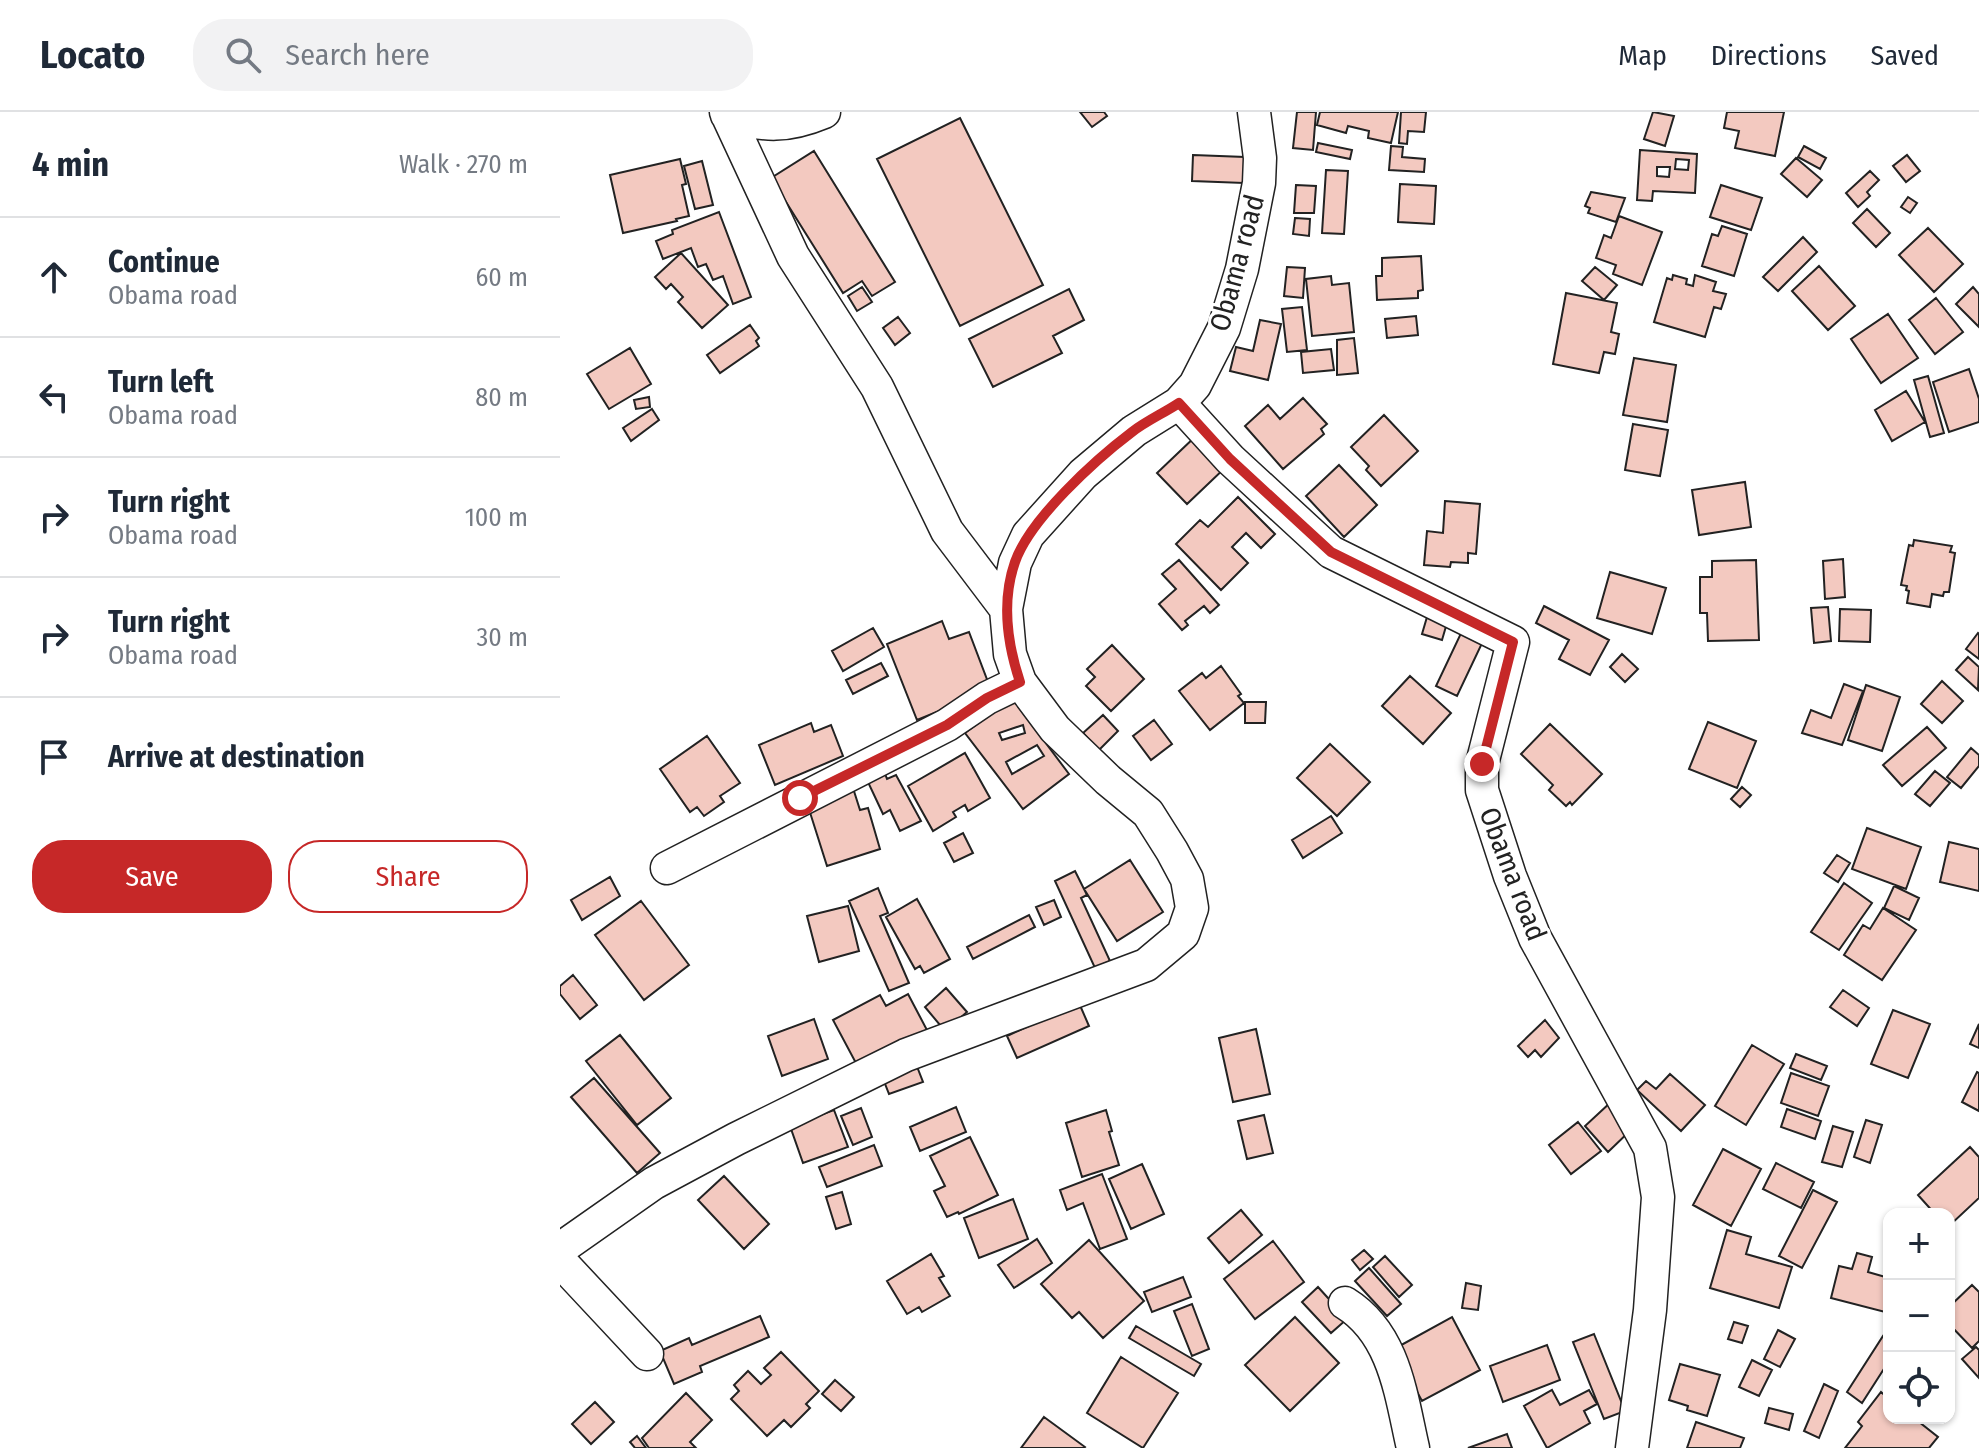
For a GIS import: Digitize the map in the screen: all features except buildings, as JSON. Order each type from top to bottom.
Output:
[{"type":"street","points":[[726,114],[750,123],[789,125],[824,112]]},
{"type":"street","name":"Obama road","points":[[1020,682],[1010,654],[1006,609],[1015,563],[1028,535],[1083,474],[1134,431],[1179,403],[1195,385],[1224,328],[1242,269],[1259,183],[1260,158],[1254,112]]},
{"type":"street","points":[[726,114],[793,256],[877,387],[947,531],[1006,609]]},
{"type":"street","name":"Obama road","points":[[1179,403],[1230,459],[1331,552],[1513,642],[1482,764],[1482,790],[1510,876],[1535,938],[1650,1148],[1658,1197],[1650,1310],[1632,1448]]},
{"type":"street","points":[[560,1249],[654,1183],[906,1055],[1146,965],[1183,934],[1192,908],[1187,879],[1148,813],[1055,729],[1020,682],[987,698],[947,725],[667,868]]},
{"type":"street","points":[[560,1261],[647,1354]]},
{"type":"street","points":[[1345,1303],[1355,1309],[1380,1336],[1392,1363],[1413,1448]]},
{"type":"route","points":[[800,798],[947,725],[987,698],[1020,682],[1010,654],[1006,609],[1015,563],[1028,535],[1083,474],[1134,431],[1179,403],[1230,459],[1331,552],[1513,642],[1482,764]]}]
